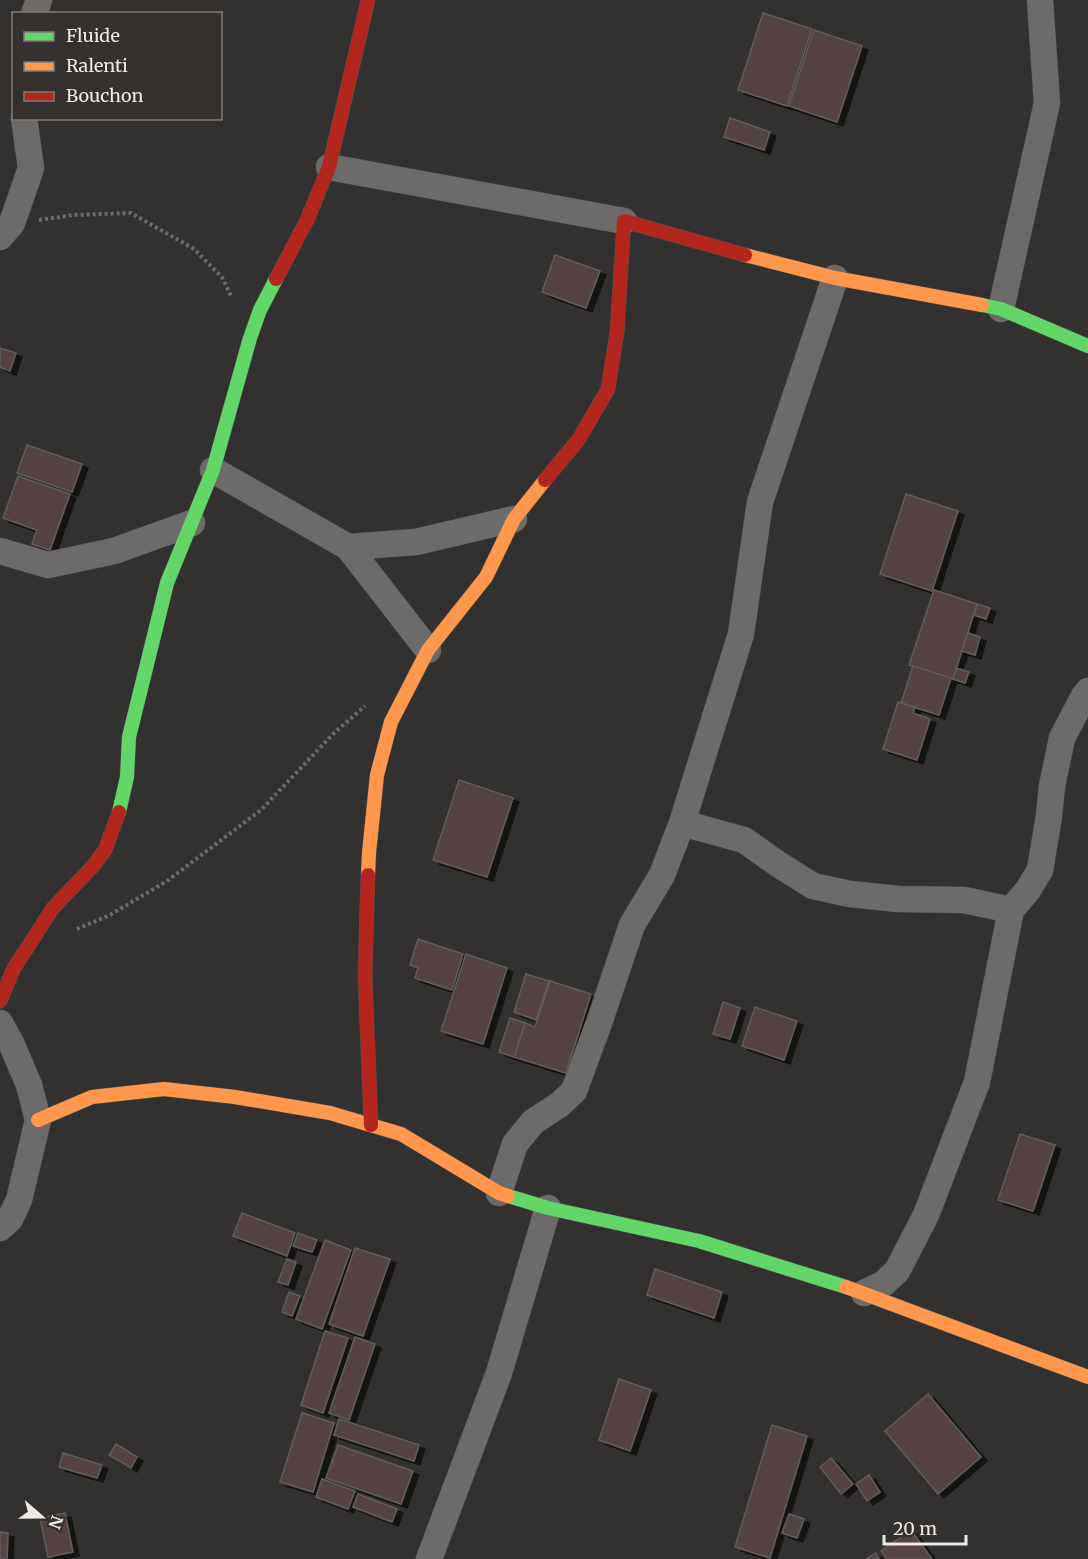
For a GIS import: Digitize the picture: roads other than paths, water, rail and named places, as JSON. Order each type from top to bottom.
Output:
[{"type":"street","points":[[0,1001],[14,968],[53,908],[93,866],[105,849],[114,828],[125,786],[129,736],[135,707],[167,584],[213,470],[260,310],[307,220],[329,167],[368,0]]},
{"type":"street","points":[[1000,309],[1047,103],[1040,0]]},
{"type":"street","points":[[6,230],[31,168],[24,120]]},
{"type":"street","points":[[329,167],[624,221],[735,253],[835,278],[1000,309],[1088,346]]},
{"type":"street","points":[[371,1125],[365,975],[369,853],[377,775],[391,722],[428,650],[486,577],[514,519],[579,439],[608,389],[617,332],[624,221]]},
{"type":"street","points":[[499,1193],[515,1144],[532,1122],[559,1105],[574,1091],[600,1023],[632,925],[662,875],[682,823],[741,634],[760,502],[835,278]]},
{"type":"street","points":[[213,470],[348,547],[428,650]]},
{"type":"street","points":[[348,547],[416,542],[514,519]]},
{"type":"street","points":[[0,551],[48,565],[114,551],[192,523]]},
{"type":"street","points":[[864,1293],[883,1284],[897,1270],[926,1215],[976,1082],[1011,910],[1028,890],[1040,870],[1052,786],[1062,738],[1088,691]]},
{"type":"street","points":[[682,823],[744,840],[813,886],[850,894],[898,899],[964,900],[1011,910]]},
{"type":"street","points":[[0,1023],[29,1085],[38,1120],[19,1200],[10,1219],[0,1228]]},
{"type":"street","points":[[38,1120],[92,1097],[164,1089],[247,1099],[330,1113],[401,1134],[499,1193],[548,1208],[699,1241],[864,1293],[1088,1377]]},
{"type":"street","points":[[429,1559],[499,1373],[548,1208]]}]
